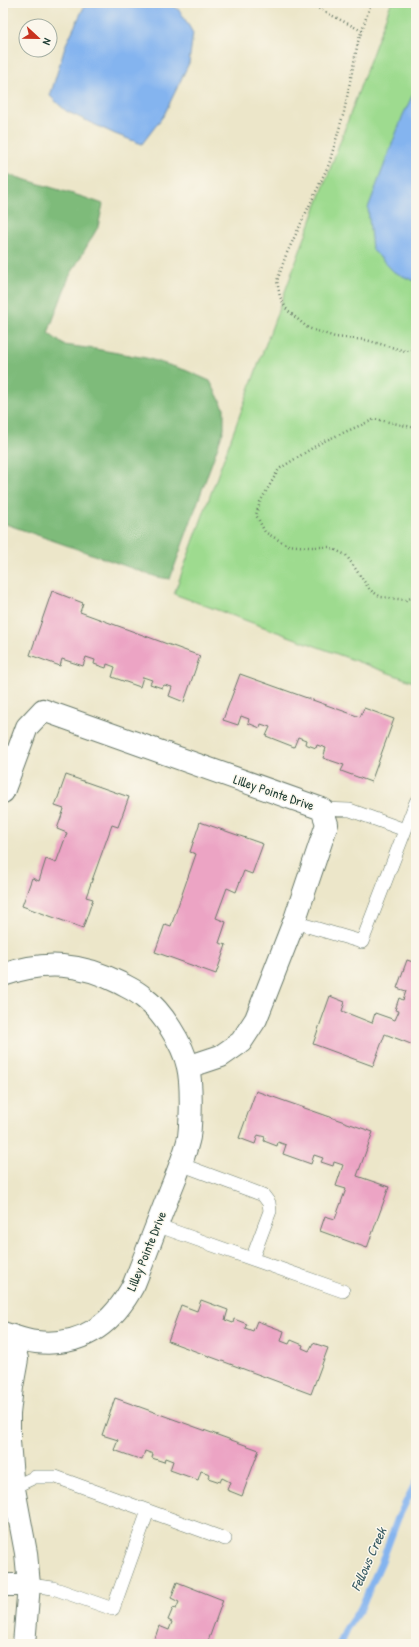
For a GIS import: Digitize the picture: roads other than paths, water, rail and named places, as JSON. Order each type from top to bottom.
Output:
[{"type":"street","name":"Lilley Pointe Drive","points":[[3,792],[27,727],[43,710],[322,809],[327,824],[294,922],[256,1019],[241,1042],[221,1056],[188,1067]]},
{"type":"street","name":"Lilley Pointe Drive","points":[[3,975],[27,968],[49,965],[77,967],[103,975],[143,996],[163,1016],[178,1040],[188,1067],[191,1108],[188,1138],[180,1164],[134,1284],[124,1303],[94,1332],[78,1338],[52,1343],[34,1342],[3,1334]]},
{"type":"street","name":"Lilley Pointe Drive","points":[[3,1334],[14,1349],[17,1359],[9,1414],[8,1487],[26,1553],[29,1585],[24,1644]]},
{"type":"street","points":[[3,1585],[29,1585]]},
{"type":"lane","points":[[294,922],[362,942],[416,802]]},
{"type":"lane","points":[[322,809],[350,810],[405,830]]},
{"type":"lane","points":[[180,1164],[263,1196],[269,1202],[270,1211],[252,1259]]},
{"type":"lane","points":[[156,1225],[343,1291]]},
{"type":"lane","points":[[8,1487],[35,1477],[56,1477],[225,1539]]},
{"type":"lane","points":[[29,1585],[53,1588],[113,1609],[148,1511]]},
{"type":"water","points":[[86,3],[170,3],[180,11],[193,33],[189,63],[164,115],[142,144],[115,134],[66,111],[50,96],[66,44]]},
{"type":"water","points":[[416,88],[416,282],[394,272],[372,249],[368,208],[403,115]]},
{"type":"waterway","name":"Fellows Creek","points":[[340,1644],[346,1629],[361,1608],[382,1561],[398,1518],[416,1482]]}]
